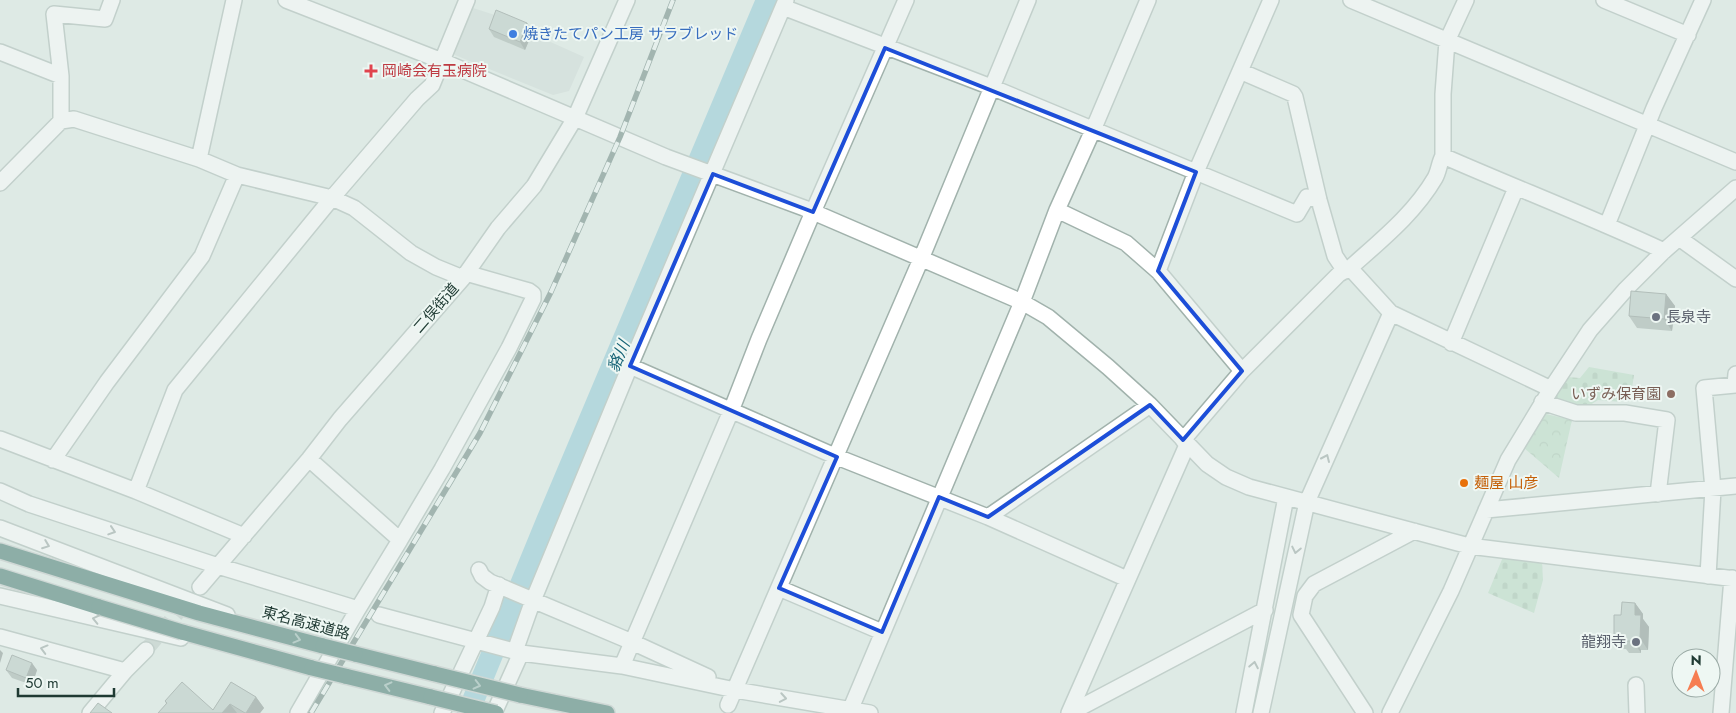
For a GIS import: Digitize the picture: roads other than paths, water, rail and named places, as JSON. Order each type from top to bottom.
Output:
[{"type":"highway","name":"東名高速道路","points":[[0,552],[182,608],[323,646],[520,695],[607,713]]},
{"type":"highway","points":[[0,576],[182,632],[312,668],[495,713]]},
{"type":"street","points":[[61,121],[61,76],[54,14],[105,19],[112,0]]},
{"type":"street","points":[[199,159],[234,0]]},
{"type":"street","points":[[286,0],[442,61],[682,163],[813,212],[1036,309],[1068,333],[1150,405],[1206,464],[1226,477],[1250,487],[1469,546],[1734,579],[1721,713]]},
{"type":"street","points":[[136,491],[174,390],[332,198],[417,98],[432,85],[467,0]]},
{"type":"street","points":[[622,666],[731,411],[813,212],[906,0]]},
{"type":"street","points":[[728,706],[731,688],[779,588],[837,457],[1028,0]]},
{"type":"street","points":[[850,711],[1022,302],[1057,210],[1094,130],[1148,0]]},
{"type":"street","points":[[1158,271],[1196,172],[1271,0]]},
{"type":"street","points":[[1351,0],[1736,162]]},
{"type":"street","points":[[1070,713],[1185,442],[1242,371],[1340,274],[1348,269],[1413,210],[1436,176],[1443,156],[1443,94],[1447,41],[1466,0]]},
{"type":"street","points":[[1604,0],[1688,35]]},
{"type":"street","points":[[1607,225],[1647,125],[1703,0]]},
{"type":"street","name":"二俣街道","points":[[200,587],[309,459],[340,419],[465,275],[498,228],[534,186],[575,118],[621,2]]},
{"type":"street","points":[[495,713],[533,599],[711,173],[784,4],[886,48],[991,87],[1297,214],[1307,197],[1319,200]]},
{"type":"street","points":[[0,52],[61,76]]},
{"type":"street","points":[[1240,71],[1293,94],[1335,256],[1391,313],[1451,343],[1550,388]]},
{"type":"street","points":[[0,183],[61,121],[74,119],[199,159],[237,175],[332,198],[354,208],[410,253],[436,267],[529,291],[533,294],[533,298],[509,348],[442,469],[298,713]]},
{"type":"street","points":[[1443,156],[1664,251]]},
{"type":"street","points":[[53,460],[107,382],[202,256],[237,175]]},
{"type":"street","points":[[1451,343],[1516,188]]},
{"type":"street","points":[[1390,713],[1450,591],[1508,460],[1550,388],[1590,330],[1626,288],[1664,251],[1736,188]]},
{"type":"street","points":[[1057,210],[1126,243],[1158,271],[1242,371]]},
{"type":"street","points":[[1679,238],[1736,279]]},
{"type":"street","points":[[1262,713],[1307,502],[1391,313]]},
{"type":"street","points":[[630,366],[837,457],[939,497],[1127,579]]},
{"type":"street","points":[[1708,576],[1713,489],[1704,388],[1735,385],[1736,374]]},
{"type":"street","points":[[1542,402],[1576,413],[1625,413],[1667,420],[1658,494]]},
{"type":"street","points":[[988,518],[1150,405]]},
{"type":"street","points":[[0,439],[136,491],[244,536]]},
{"type":"street","points":[[309,459],[400,540]]},
{"type":"street","points":[[1486,510],[1736,486]]},
{"type":"street","points":[[0,491],[28,504],[358,609]]},
{"type":"street","points":[[1244,713],[1286,496]]},
{"type":"street","points":[[0,528],[269,631]]},
{"type":"street","points":[[1365,713],[1301,615],[1305,596],[1314,584],[1414,531]]},
{"type":"street","points":[[479,570],[482,576],[501,586],[632,642],[731,688]]},
{"type":"street","points":[[442,713],[501,586]]},
{"type":"street","points":[[779,588],[882,632]]},
{"type":"street","points":[[0,596],[127,626],[263,654]]},
{"type":"street","points":[[1070,713],[1265,610]]},
{"type":"street","points":[[380,615],[516,652],[622,666],[850,711],[870,713]]},
{"type":"street","points":[[0,637],[125,671]]},
{"type":"street","points":[[90,713],[125,671],[146,650]]},
{"type":"street","points":[[1636,685],[1637,713]]},
{"type":"waterway","name":"貉川","points":[[468,713],[767,0]]},
{"type":"tunnel","points":[[146,650],[189,599]]},
{"type":"railway","points":[[311,713],[480,433],[551,292],[620,137],[673,0]]},
{"type":"place","name":"焼きたてパン工房 サラブレッド","points":[[513,34]]},
{"type":"place","name":"岡崎会有玉病院","points":[[371,71]]},
{"type":"place","name":"長泉寺","points":[[1656,317]]},
{"type":"place","name":"いずみ保育園","points":[[1671,394]]},
{"type":"place","name":"麺屋 山彦","points":[[1464,483]]},
{"type":"place","name":"龍翔寺","points":[[1636,642]]}]
